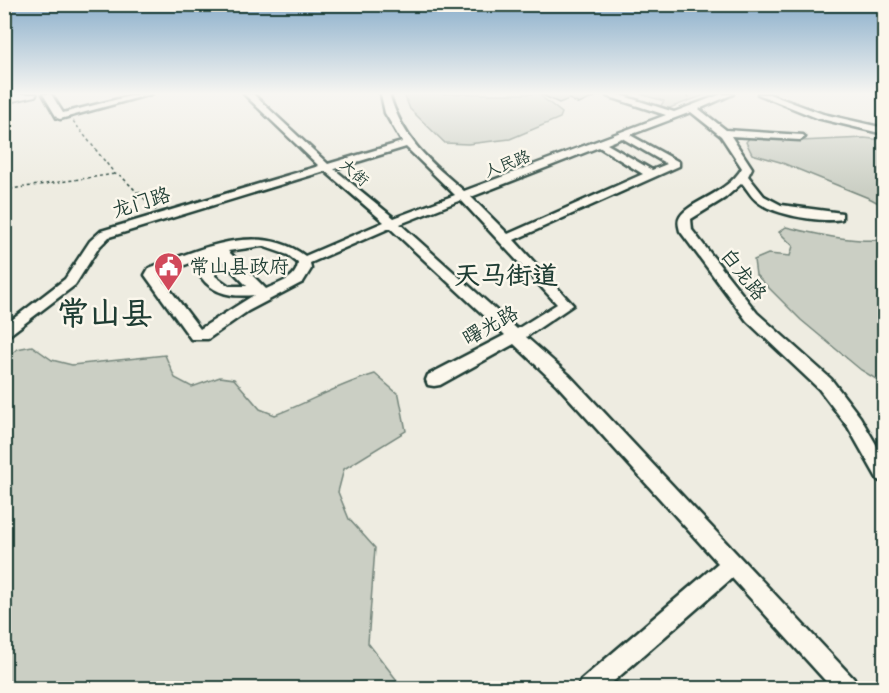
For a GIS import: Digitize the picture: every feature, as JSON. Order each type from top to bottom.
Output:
[{"type":"street","name":"大街","points":[[283,126],[563,380],[847,688]]},
{"type":"street","points":[[397,126],[408,143],[506,239],[675,164],[623,135]]},
{"type":"street","name":"人民路","points":[[304,261],[392,223],[646,126]]},
{"type":"street","points":[[718,126],[747,168],[742,177],[751,184],[759,197],[789,210],[838,216]]},
{"type":"street","points":[[865,126],[885,131]]},
{"type":"street","points":[[724,133],[800,137]]},
{"type":"street","name":"龙门路","points":[[4,334],[71,282],[87,261],[99,238],[105,234],[408,143]]},
{"type":"street","points":[[600,144],[652,175]]},
{"type":"street","name":"白龙路","points":[[742,177],[729,189],[686,217],[684,223],[686,231],[752,317],[825,384],[855,422],[885,474]]},
{"type":"street","name":"曙光路","points":[[434,380],[515,337],[566,305],[506,239]]},
{"type":"street","points":[[263,242],[292,252],[304,261],[304,268],[298,279],[262,292],[207,333],[196,335],[153,273],[236,243],[263,242]]},
{"type":"street","points":[[218,248],[210,257],[208,277],[218,287],[233,291],[262,292]]},
{"type":"street","points":[[218,248],[262,292]]},
{"type":"street","points":[[589,688],[732,564]]},
{"type":"path","points":[[77,126],[115,174]]},
{"type":"path","points":[[4,190],[115,174],[121,176],[162,216]]},
{"type":"shaded area","points":[[428,126],[540,126],[510,139],[468,144],[445,143]]},
{"type":"shaded area","points":[[750,137],[800,141],[864,138],[884,140],[884,206],[780,162],[752,154],[746,142]]},
{"type":"shaded area","points":[[786,227],[847,239],[884,240],[884,384],[861,370],[801,320],[756,275],[754,260],[768,254],[790,256],[793,246],[779,232]]},
{"type":"shaded area","points":[[32,346],[52,360],[72,365],[165,355],[175,378],[192,387],[220,377],[234,379],[260,409],[275,415],[375,374],[399,395],[406,431],[344,469],[338,492],[349,519],[375,548],[368,643],[403,688],[5,688],[5,360],[17,349]]},
{"type":"place","name":"常山县政府","points":[[168,292]]},
{"type":"district","name":"天马街道","points":[[506,275]]},
{"type":"district","name":"常山县","points":[[105,313]]}]
